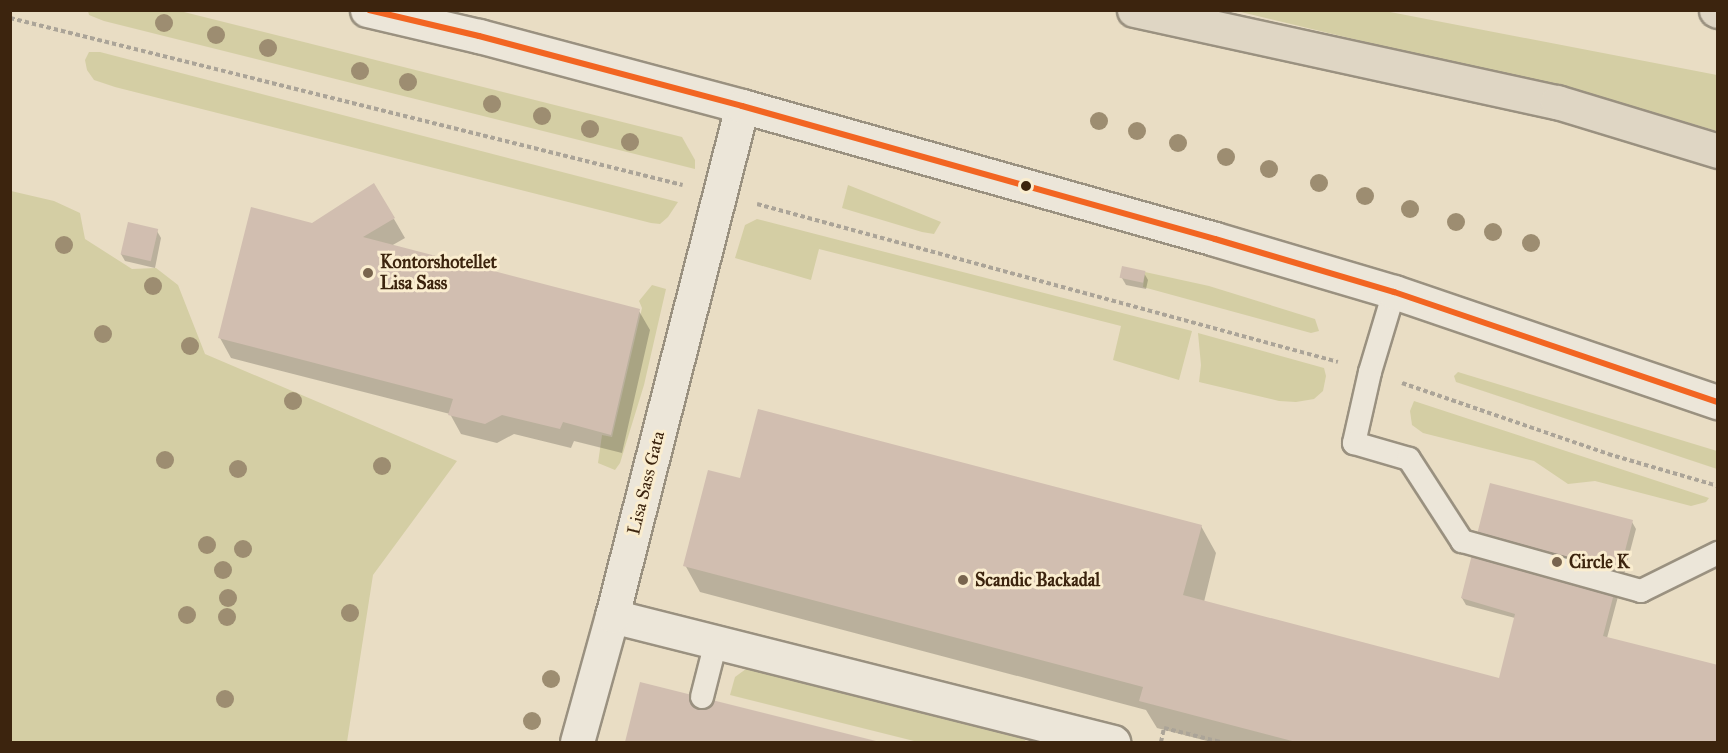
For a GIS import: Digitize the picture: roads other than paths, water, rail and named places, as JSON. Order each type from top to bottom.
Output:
[{"type":"highway","points":[[1134,10],[1557,102],[1718,151]]},
{"type":"street","points":[[367,10],[479,36],[742,106],[1215,239],[1394,292],[1718,402]]},
{"type":"street","name":"Lisa Sass Gata","points":[[577,742],[612,616],[742,106]]},
{"type":"street","points":[[612,616],[1113,742]]},
{"type":"lane","points":[[1394,292],[1370,372],[1354,443],[1409,459],[1462,542],[1641,591],[1718,553]]},
{"type":"lane","points":[[702,697],[716,642]]},
{"type":"place","name":"Kontorshotellet Lisa Sass","points":[[368,273]]},
{"type":"place","name":"Circle K","points":[[1557,562]]},
{"type":"place","name":"Scandic Backadal","points":[[963,580]]}]
